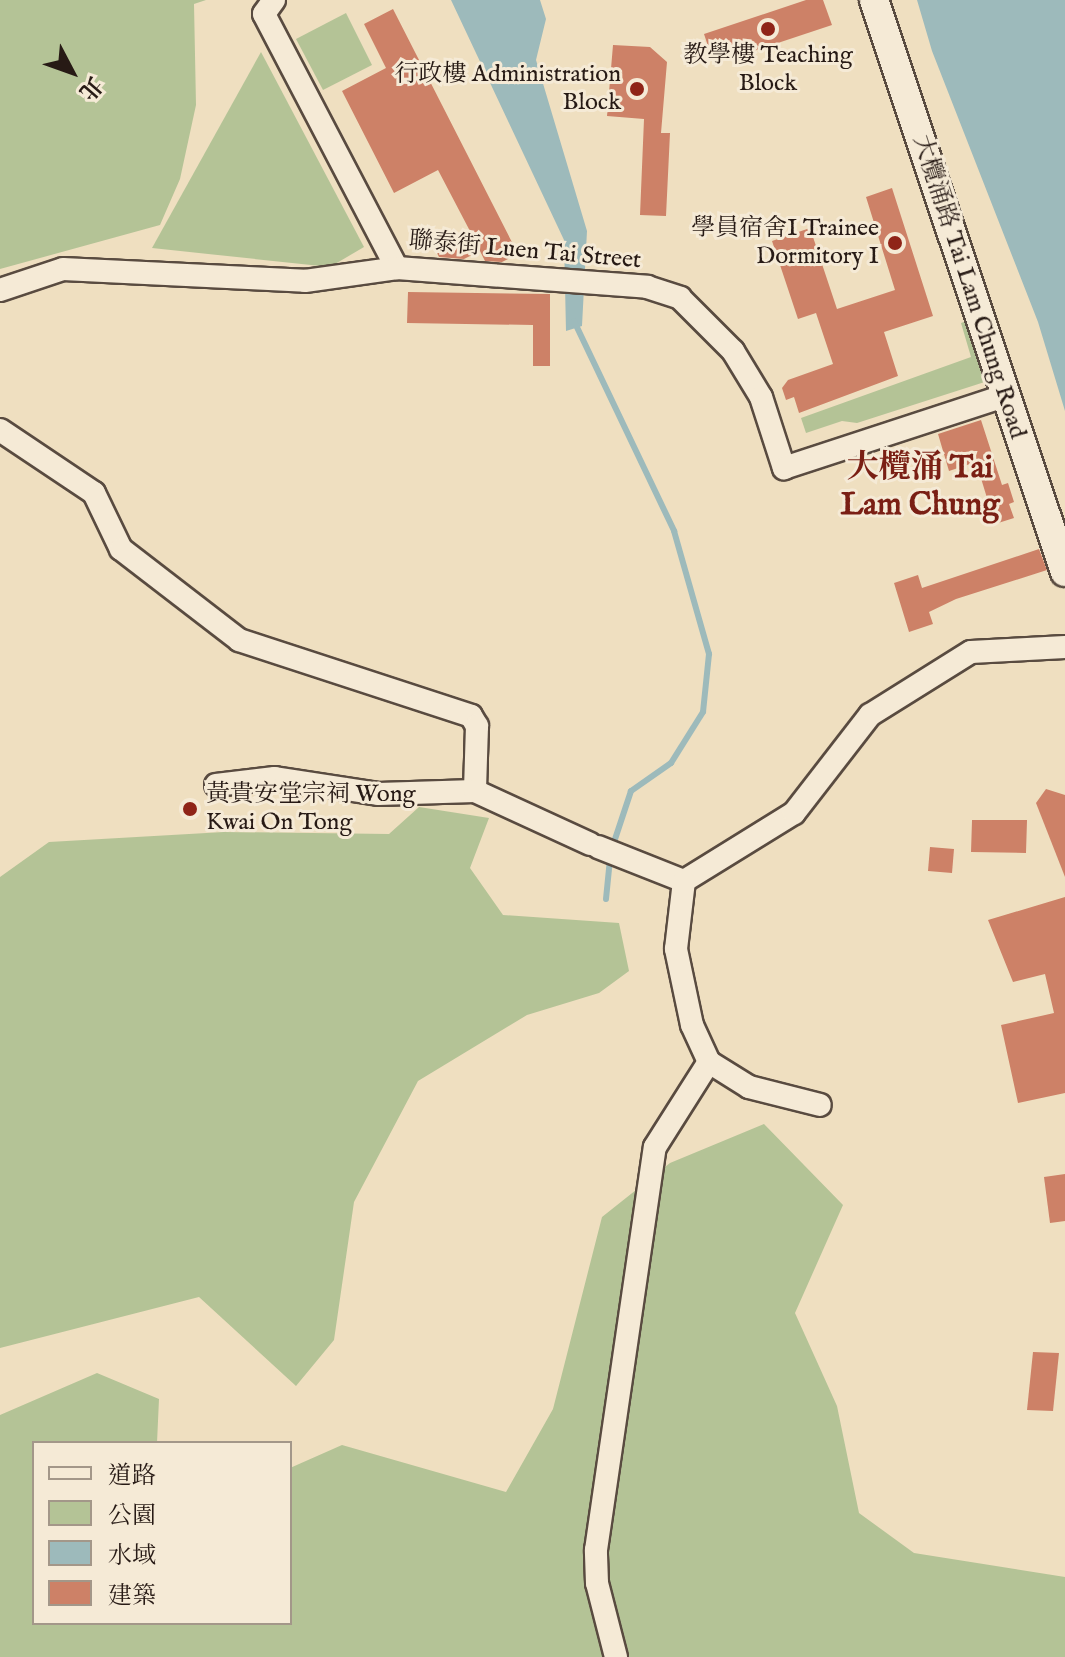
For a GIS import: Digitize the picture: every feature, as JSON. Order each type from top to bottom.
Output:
[{"type":"street","name":"大欖涌路 Tai Lam Chung Road","points":[[874,0],[1065,572]]},
{"type":"street","name":"聯泰街 Luen Tai Street","points":[[269,7],[397,268],[560,283],[647,287],[680,298],[733,351],[761,397],[784,468],[1004,396]]},
{"type":"street","points":[[0,290],[63,269],[305,281],[397,268]]},
{"type":"street","points":[[0,430],[94,493],[121,549],[239,640],[471,716],[477,726],[475,791]]},
{"type":"street","points":[[684,881],[794,813],[870,715],[971,652],[1065,647]]},
{"type":"street","points":[[216,785],[275,778],[378,794],[475,791],[633,863],[684,881]]},
{"type":"street","points":[[684,881],[676,949],[692,1025],[709,1062],[749,1087],[820,1105]]},
{"type":"street","points":[[616,1657],[597,1583],[596,1550],[655,1147],[709,1062]]},
{"type":"green space","points":[[0,0],[206,0],[194,4],[196,105],[180,179],[160,225],[0,269]]},
{"type":"green space","points":[[346,13],[372,65],[323,90],[296,39]]},
{"type":"green space","points":[[261,52],[364,247],[330,267],[152,248]]},
{"type":"green space","points":[[973,319],[994,379],[857,423],[842,421],[806,433],[801,418],[971,357],[961,323]]},
{"type":"green space","points":[[419,807],[489,818],[470,868],[503,915],[619,923],[629,971],[599,993],[527,1015],[418,1081],[354,1202],[334,1340],[296,1386],[199,1297],[0,1348],[0,877],[49,842],[224,832],[389,834]]},
{"type":"green space","points":[[764,1124],[843,1205],[795,1313],[837,1406],[859,1513],[914,1553],[1065,1577],[1065,1657],[0,1657],[0,1415],[97,1373],[159,1399],[157,1441],[32,1441],[32,1625],[292,1625],[292,1467],[342,1445],[506,1492],[553,1409],[602,1217],[670,1163]]},
{"type":"water","points":[[451,0],[540,0],[546,19],[536,60],[587,231],[582,326],[566,331],[564,240]]},
{"type":"water","points":[[917,0],[1065,0],[1065,411],[1038,322],[932,51]]},
{"type":"building","name":"教學樓 Teaching Block","points":[[806,0],[823,0],[832,25],[714,64],[704,34]]},
{"type":"building","points":[[393,9],[518,254],[502,262],[485,261],[480,251],[464,259],[439,257],[436,251],[471,233],[438,170],[394,193],[342,91],[386,68],[364,24]]},
{"type":"building","name":"行政樓 Administration Block","points":[[613,45],[650,47],[667,62],[661,133],[670,133],[666,216],[640,215],[644,119],[607,116]]},
{"type":"building","points":[[892,188],[933,316],[884,332],[898,376],[799,413],[794,397],[786,400],[782,388],[788,380],[833,364],[816,313],[798,319],[772,241],[810,228],[837,309],[895,290],[866,197]]},
{"type":"building","points":[[408,292],[550,294],[550,366],[533,366],[533,325],[407,323]]},
{"type":"building","points":[[981,420],[1002,485],[1008,483],[1014,502],[1009,504],[1014,518],[995,524],[976,462],[949,471],[938,434]]},
{"type":"building","points":[[1039,549],[1047,570],[956,599],[929,612],[933,624],[909,632],[894,583],[918,575],[922,588]]},
{"type":"building","points":[[1046,789],[1065,795],[1065,877],[1036,803]]},
{"type":"building","points":[[972,820],[1027,820],[1026,853],[971,852]]},
{"type":"building","points":[[930,847],[954,849],[952,873],[928,871]]},
{"type":"building","points":[[1065,897],[1065,1093],[1018,1103],[1001,1025],[1054,1013],[1045,974],[1013,982],[988,920]]},
{"type":"building","points":[[1065,1174],[1065,1221],[1050,1223],[1044,1177]]},
{"type":"building","points":[[1033,1352],[1059,1353],[1053,1411],[1027,1410]]},
{"type":"waterway","points":[[574,321],[674,531],[709,654],[703,712],[671,763],[631,791],[612,848]]},
{"type":"waterway","points":[[606,899],[610,859]]},
{"type":"place","name":"教學樓 Teaching Block","points":[[768,29]]},
{"type":"place","name":"行政樓 Administration Block","points":[[637,89]]},
{"type":"place","name":"學員宿舍I Trainee Dormitory I","points":[[895,243]]},
{"type":"place","name":"黃貴安堂宗祠 Wong Kwai On Tong","points":[[190,809]]},
{"type":"district","name":"大欖涌 Tai Lam Chung","points":[[920,488]]}]
